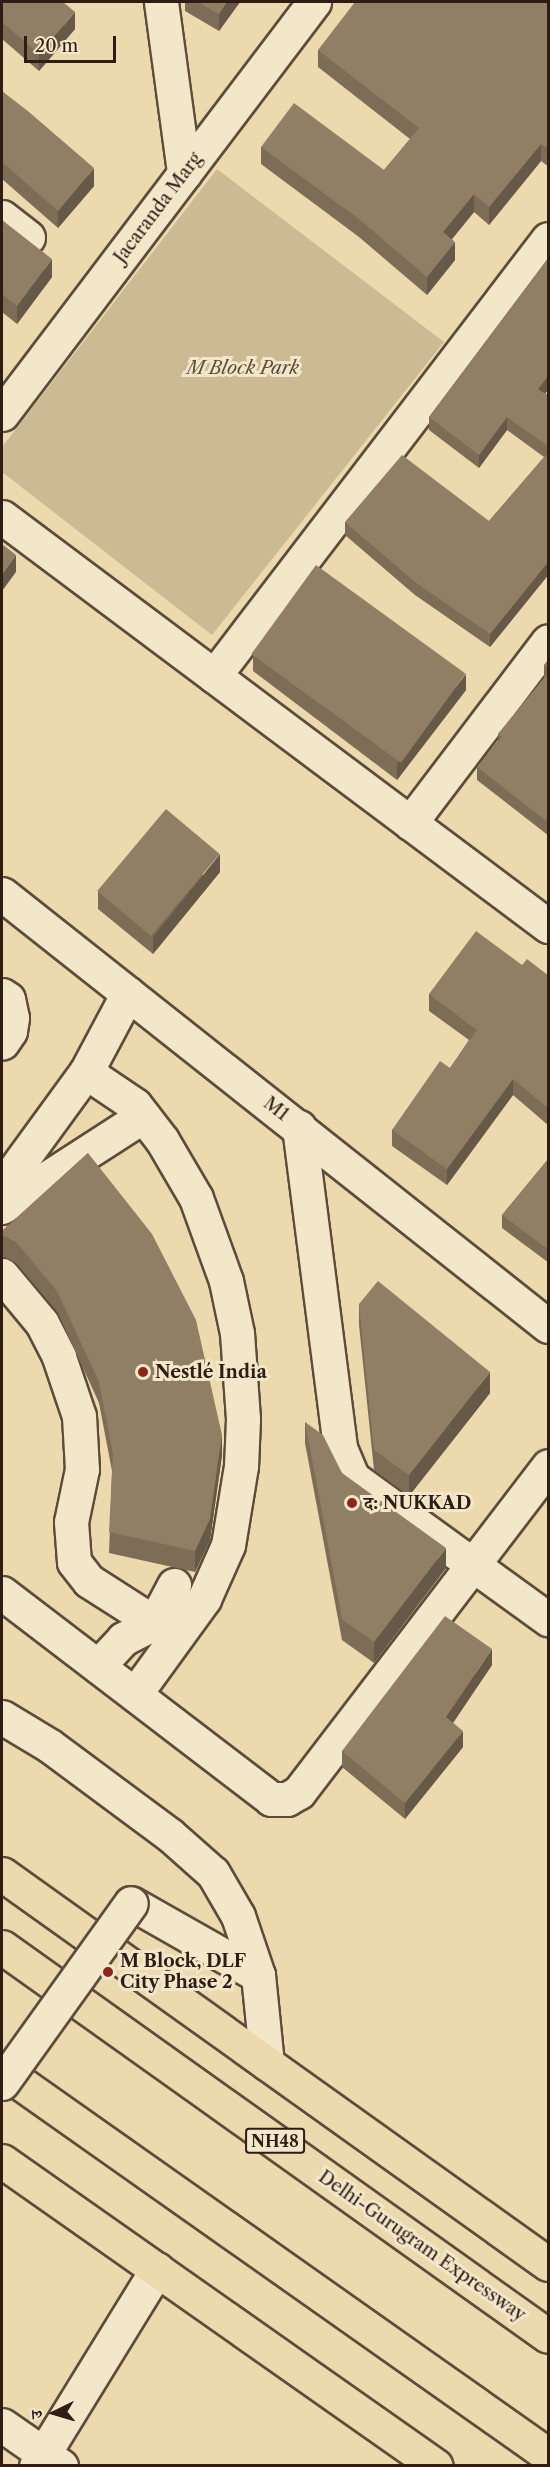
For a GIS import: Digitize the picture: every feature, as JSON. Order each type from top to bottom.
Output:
[{"type":"main road","points":[[2,1874],[549,2264]]},
{"type":"main road","name":"Delhi-Gurugram Expressway","points":[[2,1947],[549,2336]]},
{"type":"main road","points":[[2,2070],[549,2455]]},
{"type":"main road","points":[[2,2161],[436,2466]]},
{"type":"street","points":[[162,2],[184,172]]},
{"type":"street","name":"Jacaranda Marg","points":[[2,414],[314,2]]},
{"type":"street","points":[[2,217],[28,237]]},
{"type":"street","points":[[214,676],[549,239]]},
{"type":"street","points":[[2,517],[549,926]]},
{"type":"street","points":[[410,823],[549,641]]},
{"type":"street","name":"M1","points":[[2,894],[549,1326]]},
{"type":"street","points":[[2,1187],[86,1072],[128,993]]},
{"type":"street","points":[[2,995],[8,999],[12,1018],[10,1031],[2,1043]]},
{"type":"street","points":[[86,1072],[135,1105],[183,1172],[212,1234],[237,1333],[242,1383],[241,1466],[228,1545],[204,1599],[164,1630],[123,1639],[98,1666]]},
{"type":"street","points":[[2,1207],[143,1116]]},
{"type":"street","points":[[299,1127],[340,1448],[353,1478],[549,1619]]},
{"type":"street","points":[[2,1275],[42,1323],[59,1357],[79,1416],[82,1469],[71,1522],[74,1562],[89,1581],[164,1630]]},
{"type":"street","points":[[2,1593],[271,1799],[287,1799],[300,1792],[472,1562],[549,1466]]},
{"type":"street","points":[[135,1694],[164,1630],[174,1585]]},
{"type":"street","points":[[2,1717],[50,1746],[170,1835],[213,1873],[238,1916],[258,1975],[267,2064]]},
{"type":"street","points":[[2,2083],[131,1903],[258,1975]]},
{"type":"street","points":[[2,2425],[47,2462],[156,2269]]},
{"type":"green space","name":"M Block Park","points":[[217,169],[444,342],[212,635],[2,472],[2,447]]},
{"type":"building","points":[[2,2],[63,2],[75,12],[39,54],[2,22]]},
{"type":"building","points":[[198,2],[227,2],[219,14]]},
{"type":"building","points":[[355,2],[549,2],[549,149],[541,144],[489,207],[474,194],[443,232],[455,242],[427,277],[359,219],[261,147],[294,103],[384,170],[419,128],[318,50]]},
{"type":"building","points":[[2,91],[94,168],[58,211],[2,162]]},
{"type":"building","points":[[2,220],[52,259],[17,306],[2,294]]},
{"type":"building","points":[[549,257],[549,375],[538,389],[549,396],[549,447],[507,417],[479,455],[429,417]]},
{"type":"building","points":[[549,452],[549,561],[490,634],[415,582],[345,522],[402,455],[489,521]]},
{"type":"building","points":[[2,544],[16,555],[2,574]]},
{"type":"building","points":[[316,565],[466,674],[401,763],[251,654]]},
{"type":"building","points":[[549,659],[549,669],[544,665]]},
{"type":"building","points":[[549,672],[549,823],[477,767],[502,737],[498,734]]},
{"type":"building","points":[[166,809],[220,854],[151,936],[97,891]]},
{"type":"building","points":[[476,931],[522,965],[527,959],[549,976],[549,1109],[513,1079],[447,1169],[392,1130],[440,1061],[450,1068],[477,1030],[429,994]]},
{"type":"building","name":"Nestlé India","points":[[88,1153],[152,1234],[196,1320],[222,1435],[210,1519],[195,1551],[109,1532],[113,1454],[99,1382],[57,1291],[16,1242],[2,1235],[2,1231]]},
{"type":"building","points":[[549,1158],[549,1250],[502,1215]]},
{"type":"building","points":[[378,1281],[490,1372],[409,1475],[374,1450],[359,1304]]},
{"type":"building","name":"द: NUKKAD","points":[[305,1422],[323,1435],[342,1473],[446,1548],[374,1642],[342,1619]]},
{"type":"building","points":[[445,1616],[492,1649],[446,1717],[463,1731],[405,1803],[342,1751]]},
{"type":"place","name":"Nestlé India","points":[[143,1372]]},
{"type":"place","name":"द: NUKKAD","points":[[352,1503]]},
{"type":"place","name":"M Block, DLF City Phase 2","points":[[108,1972]]}]
